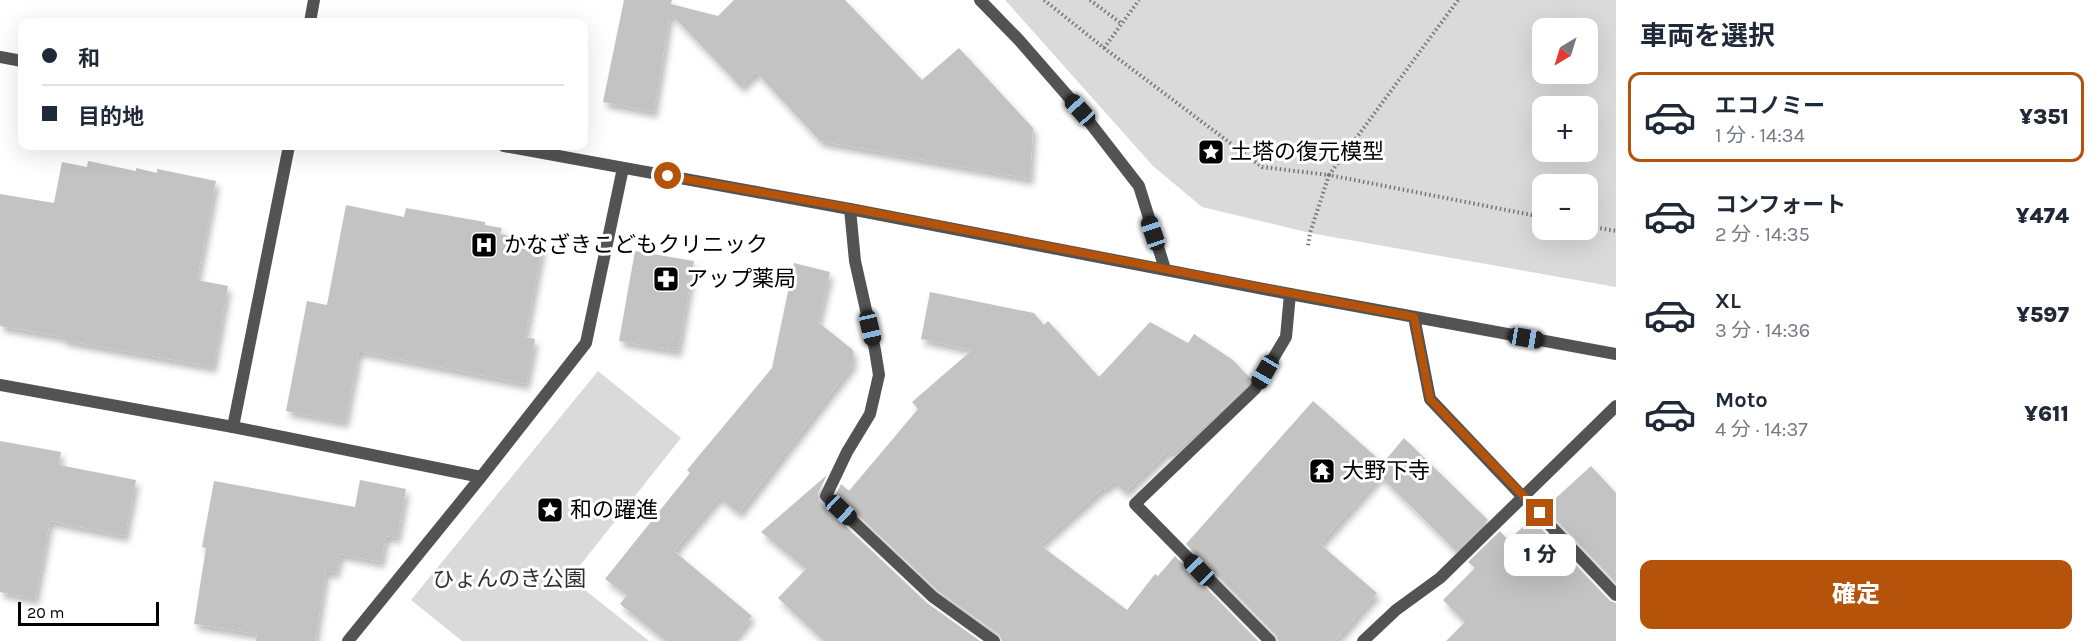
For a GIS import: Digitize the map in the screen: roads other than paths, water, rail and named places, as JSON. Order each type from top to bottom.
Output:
[{"type":"street","points":[[311,18],[314,0]]},
{"type":"street","points":[[980,0],[1018,39],[1080,110],[1139,186],[1165,269]]},
{"type":"street","points":[[0,57],[18,60]]},
{"type":"street","points":[[233,427],[288,150]]},
{"type":"street","points":[[526,150],[850,208],[1290,294],[1616,354]]},
{"type":"street","points":[[348,641],[586,343],[623,168]]},
{"type":"street","points":[[850,208],[855,261],[879,375],[870,414],[847,452],[826,496],[933,597],[993,641]]},
{"type":"street","points":[[1270,641],[1135,504],[1255,389],[1286,337],[1290,294]]},
{"type":"street","points":[[1414,317],[1430,399],[1616,595]]},
{"type":"street","points":[[0,385],[233,427],[481,477]]},
{"type":"street","points":[[1363,641],[1396,609],[1440,578],[1616,406]]},
{"type":"place","name":"土塔の復元模型","points":[[1211,152]]},
{"type":"place","name":"かなざきこどもクリニック","points":[[484,245]]},
{"type":"place","name":"アップ薬局","points":[[666,279]]},
{"type":"place","name":"大野下寺","points":[[1322,471]]},
{"type":"place","name":"和の躍進","points":[[550,510]]},
{"type":"park label","name":"ひょんのき公園","points":[[509,579]]}]
